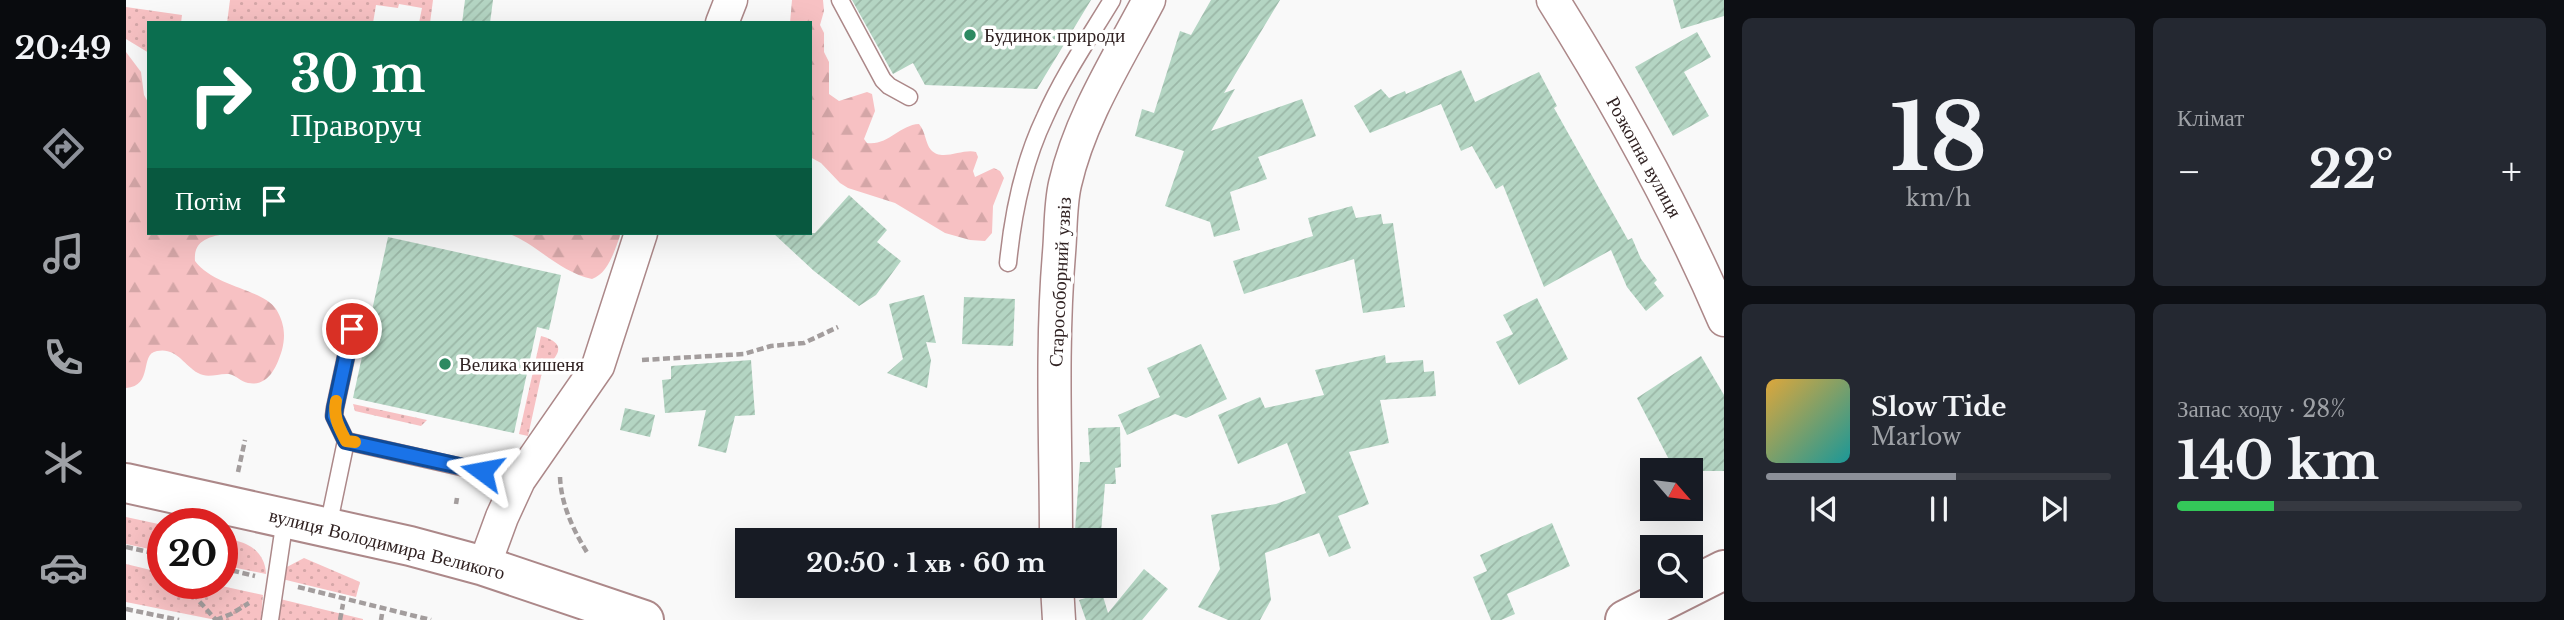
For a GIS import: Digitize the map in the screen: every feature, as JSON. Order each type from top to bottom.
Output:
[{"type":"main road","name":"вулиця Володимира Великого","points":[[126,482],[328,527],[484,566],[645,620]]},
{"type":"main road","points":[[1626,620],[1724,570]]},
{"type":"street","points":[[723,21],[731,0]]},
{"type":"street","name":"Старособорний узвіз","points":[[1056,528],[1056,306],[1062,201],[1071,164],[1090,114],[1110,70],[1149,0]]},
{"type":"street","name":"Розкопна вулиця","points":[[1553,0],[1671,203],[1724,320]]},
{"type":"street","points":[[484,566],[519,480],[598,366],[640,235]]},
{"type":"street","points":[[1058,598],[1059,620]]},
{"type":"lane","points":[[840,0],[883,80],[909,97]]},
{"type":"lane","points":[[1008,263],[1018,197],[1036,137],[1060,87],[1112,0]]},
{"type":"lane","points":[[328,527],[346,441],[334,416],[352,329]]},
{"type":"lane","points":[[346,441],[519,480]]},
{"type":"lane","points":[[270,620],[285,518]]},
{"type":"path","points":[[642,359],[744,354],[771,346],[804,343],[838,327]]},
{"type":"path","points":[[558,425],[562,500],[587,554]]},
{"type":"path","points":[[238,472],[245,440]]},
{"type":"path","points":[[126,547],[147,552]]},
{"type":"path","points":[[238,573],[274,584],[431,620]]},
{"type":"path","points":[[198,599],[216,620],[231,614],[274,584]]},
{"type":"path","points":[[340,620],[342,604]]},
{"type":"path","points":[[126,609],[179,620]]},
{"type":"green space","points":[[230,0],[433,0],[430,21],[419,21],[422,8],[399,4],[398,8],[376,5],[373,21],[227,21]]},
{"type":"green space","points":[[792,0],[823,0],[824,11],[820,25],[824,33],[824,52],[829,62],[829,94],[839,101],[867,92],[872,94],[875,111],[864,139],[867,143],[887,139],[905,128],[919,124],[929,147],[936,153],[947,155],[976,152],[978,157],[973,171],[975,177],[994,168],[1000,171],[1004,178],[993,206],[992,233],[985,241],[945,233],[895,203],[848,188],[812,158],[812,21],[790,21]]},
{"type":"green space","points":[[126,7],[182,15],[181,21],[147,21],[147,52],[126,39]]},
{"type":"green space","points":[[126,52],[141,72],[147,100],[147,235],[221,235],[211,237],[197,247],[195,261],[214,277],[270,302],[279,314],[284,339],[275,369],[261,382],[248,383],[229,374],[202,375],[175,354],[164,350],[152,353],[140,382],[126,388]]},
{"type":"green space","points":[[511,235],[620,235],[607,266],[592,279],[569,270]]},
{"type":"green space","points":[[541,336],[557,344],[558,351],[553,360],[544,363],[528,436],[519,434]]},
{"type":"green space","points":[[353,404],[427,420],[421,426],[355,411]]},
{"type":"green space","points":[[126,517],[147,522],[147,549],[126,544]]},
{"type":"green space","points":[[238,542],[256,551],[263,561],[266,574],[238,568]]},
{"type":"green space","points":[[304,558],[360,582],[356,597],[282,579],[285,568]]},
{"type":"green space","points":[[126,564],[147,569],[147,599],[238,599],[238,590],[263,595],[261,620],[216,620],[126,602]]},
{"type":"green space","points":[[280,599],[363,619],[363,620],[278,620]]},
{"type":"building","points":[[465,0],[493,0],[490,21],[462,21]]},
{"type":"building","name":"Будинок природи","points":[[852,0],[1091,0],[1037,89],[925,85],[913,63],[893,74]]},
{"type":"building","points":[[1211,0],[1280,0],[1224,93],[1235,89],[1211,131],[1302,99],[1316,136],[1258,157],[1267,179],[1230,192],[1240,230],[1214,237],[1210,222],[1165,206],[1184,151],[1135,136],[1142,109],[1154,113],[1180,31],[1191,35]]},
{"type":"building","points":[[1673,0],[1724,0],[1724,16],[1681,29]]},
{"type":"building","points":[[1697,32],[1711,57],[1684,72],[1709,116],[1673,136],[1635,67]]},
{"type":"building","points":[[1461,70],[1475,102],[1539,72],[1557,106],[1554,108],[1628,240],[1632,238],[1641,259],[1657,280],[1654,283],[1664,296],[1646,311],[1627,287],[1611,250],[1544,287],[1503,185],[1496,189],[1472,146],[1461,151],[1441,104],[1370,133],[1354,106],[1381,89],[1389,98],[1405,91],[1406,94]]},
{"type":"building","points":[[849,195],[887,230],[877,242],[901,261],[876,295],[859,306],[814,271],[775,235],[815,233]]},
{"type":"building","points":[[1352,206],[1356,218],[1381,214],[1383,224],[1393,223],[1405,307],[1363,313],[1354,259],[1244,294],[1233,261],[1313,236],[1308,218]]},
{"type":"building","name":"Велика кишеня","points":[[388,237],[561,275],[549,330],[537,327],[514,433],[353,398]]},
{"type":"building","points":[[924,295],[936,343],[926,342],[931,360],[927,388],[887,373],[903,359],[889,304]]},
{"type":"building","points":[[964,297],[1015,299],[1013,346],[962,344]]},
{"type":"building","points":[[1537,298],[1568,359],[1519,385],[1496,342],[1513,334],[1503,315]]},
{"type":"building","points":[[1201,344],[1227,399],[1186,418],[1175,414],[1127,435],[1118,415],[1160,397],[1147,368]]},
{"type":"building","points":[[1385,355],[1386,363],[1423,360],[1424,372],[1434,371],[1436,396],[1380,400],[1389,443],[1349,452],[1369,504],[1338,516],[1351,548],[1329,557],[1319,533],[1265,553],[1271,600],[1260,620],[1228,620],[1198,607],[1220,569],[1211,515],[1276,504],[1306,493],[1287,443],[1238,464],[1218,415],[1260,397],[1265,408],[1324,395],[1315,370]]},
{"type":"building","points":[[1701,356],[1724,395],[1724,471],[1703,471],[1703,458],[1668,458],[1637,398]]},
{"type":"building","points":[[751,360],[755,415],[735,416],[726,453],[698,446],[706,410],[665,413],[662,380],[671,379],[671,366]]},
{"type":"building","points":[[625,408],[655,415],[650,437],[620,430]]},
{"type":"building","points":[[1120,427],[1121,467],[1115,468],[1116,484],[1105,484],[1101,528],[1075,528],[1080,462],[1090,462],[1088,428]]},
{"type":"building","points":[[1552,523],[1570,566],[1507,594],[1515,614],[1501,620],[1491,620],[1473,577],[1487,571],[1480,555]]},
{"type":"building","points":[[1144,569],[1168,589],[1142,620],[1086,620],[1079,600],[1104,598],[1108,613]]},
{"type":"slow traffic","points":[[336,401],[334,416],[337,423],[346,441],[355,442]]},
{"type":"place","name":"Будинок природи","points":[[970,35]]},
{"type":"place","name":"Велика кишеня","points":[[445,364]]},
{"type":"route","points":[[352,329],[334,416],[346,441],[482,471]]}]
